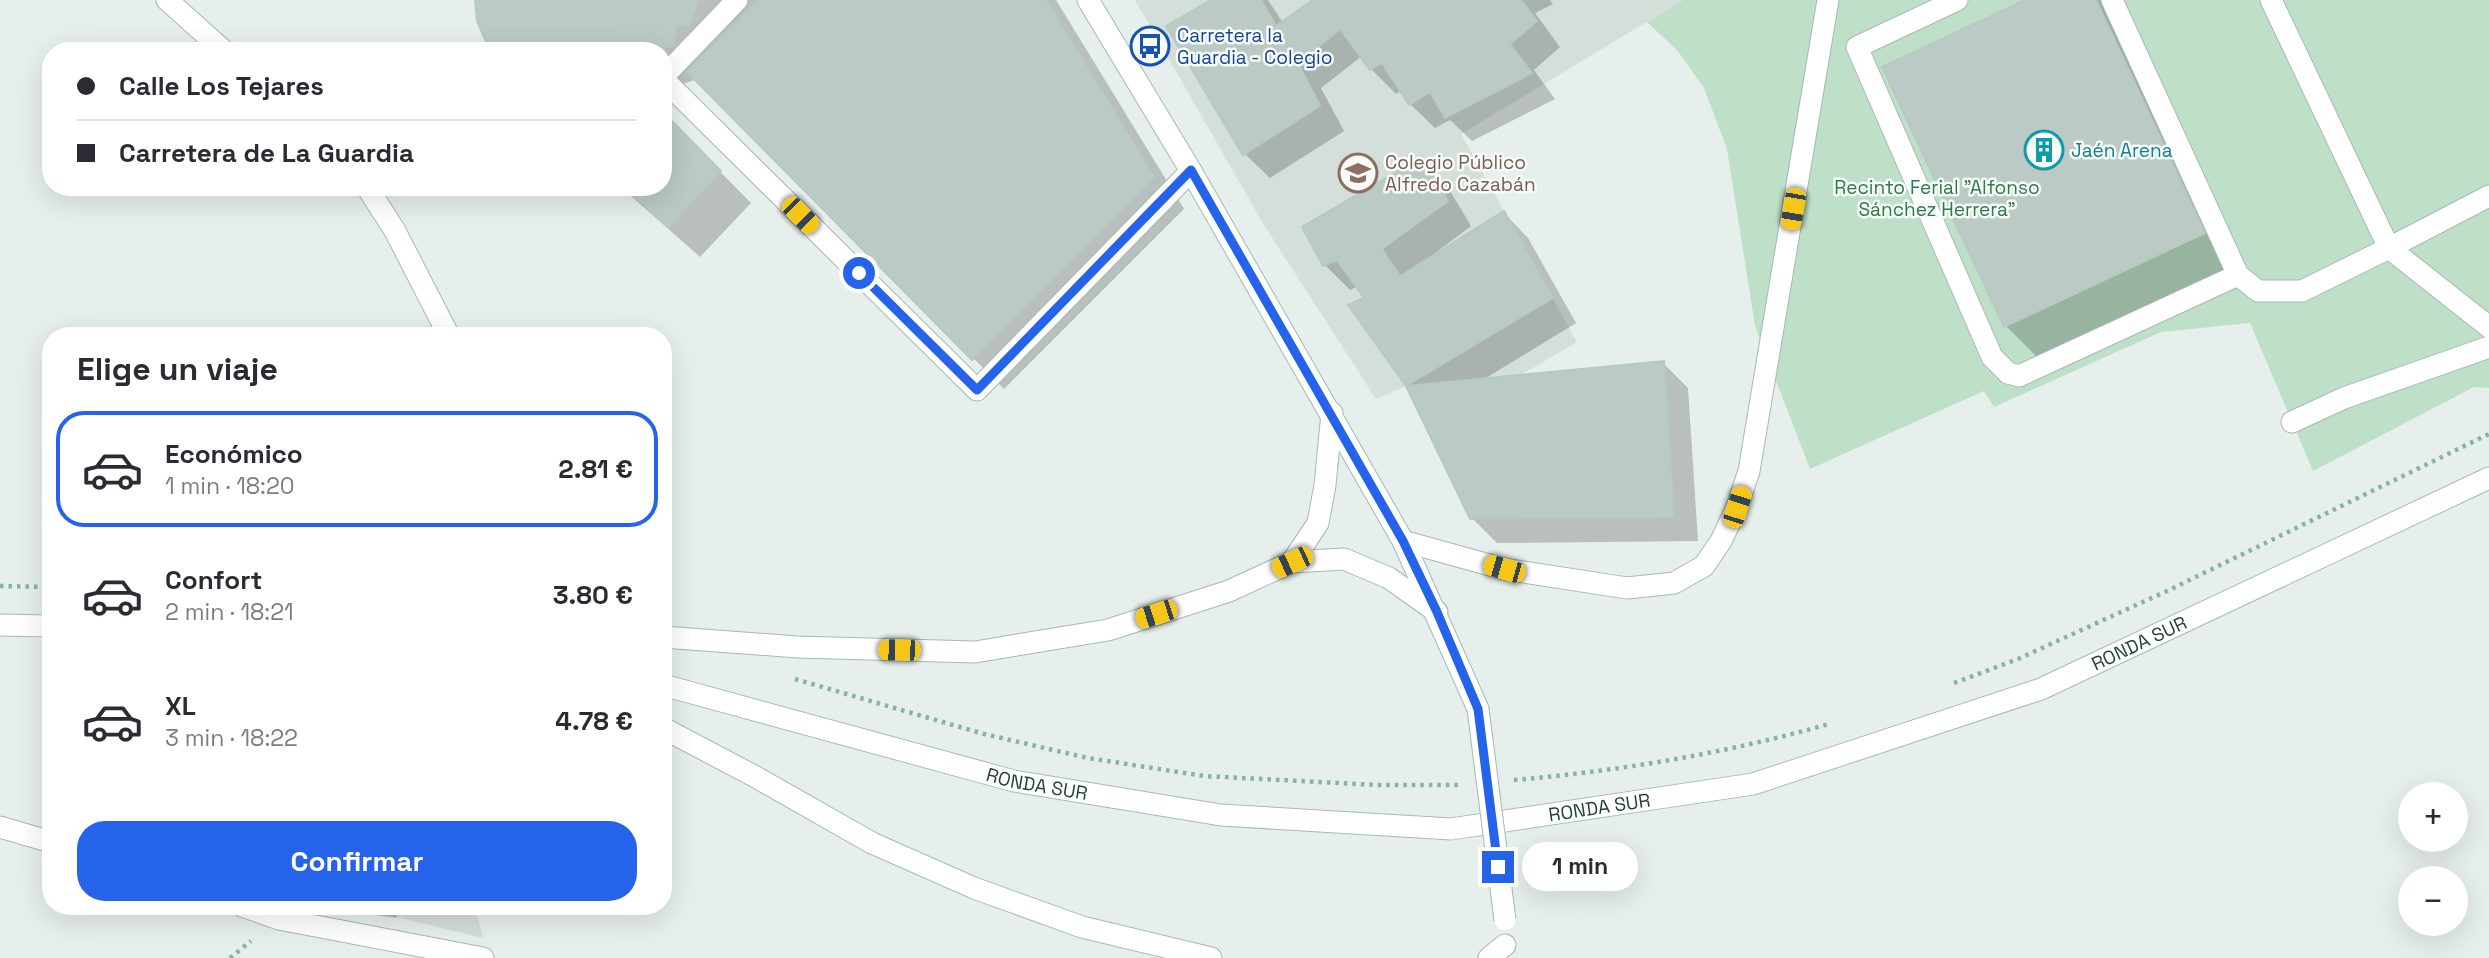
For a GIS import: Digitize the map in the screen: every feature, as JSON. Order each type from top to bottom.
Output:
[{"type":"main road","points":[[167,0],[214,42]]},
{"type":"main road","points":[[672,69],[737,0]]},
{"type":"main road","points":[[1088,0],[1191,170],[1332,413],[1403,541],[1437,612],[1478,709],[1505,920],[1499,954]]},
{"type":"main road","points":[[1403,541],[1504,569],[1627,588],[1674,583],[1704,566],[1721,541],[1737,507],[1749,471],[1828,0]]},
{"type":"main road","points":[[1957,0],[1857,47],[1992,357],[2008,373],[2019,376],[2238,275]]},
{"type":"main road","points":[[2112,0],[2238,275],[2258,291],[2302,291],[2489,196]]},
{"type":"main road","points":[[2271,0],[2389,248],[2489,327]]},
{"type":"main road","points":[[672,87],[977,390],[1191,170]]},
{"type":"main road","points":[[373,196],[395,231],[444,327]]},
{"type":"main road","points":[[2292,422],[2344,398],[2489,347]]},
{"type":"main road","points":[[1292,562],[1318,523],[1325,485],[1332,413]]},
{"type":"main road","name":"RONDA SUR","points":[[672,687],[1014,781],[1221,815],[1451,829],[1753,784],[2041,690],[2489,478]]},
{"type":"main road","points":[[672,638],[798,647],[975,652],[1108,630],[1229,591],[1292,562],[1344,559],[1389,578],[1437,612]]},
{"type":"main road","points":[[0,625],[42,626]]},
{"type":"main road","points":[[672,733],[872,843],[974,888],[1082,927],[1211,958]]},
{"type":"main road","points":[[0,827],[42,839]]},
{"type":"main road","points":[[268,915],[484,958]]},
{"type":"path","points":[[1942,688],[2018,659],[2154,597],[2489,434]]},
{"type":"path","points":[[0,586],[42,587]]},
{"type":"path","points":[[787,677],[984,734],[1088,758],[1203,776],[1377,785],[1468,784]]},
{"type":"path","points":[[1507,780],[1657,763],[1785,737],[1838,722]]},
{"type":"shaded area","name":"Colegio Público Alfredo Cazabán","points":[[1135,0],[1683,0],[1461,134],[1577,342],[1516,378],[1406,386],[1376,399],[1264,225]]},
{"type":"shaded area","points":[[388,915],[477,915],[483,938]]},
{"type":"green space","name":"Recinto Ferial \"Alfonso Sánchez Herrera\"","points":[[1683,0],[2489,0],[2489,388],[2474,387],[2313,471],[2250,323],[2161,332],[1994,407],[1984,391],[1810,469],[1755,326],[1727,149],[1704,88],[1677,50],[1647,22]]},
{"type":"building","points":[[475,0],[699,0],[689,25],[677,25],[672,45],[672,42],[486,42],[477,21]]},
{"type":"building","points":[[759,0],[1046,0],[1154,177],[972,360],[687,72]]},
{"type":"building","points":[[1211,0],[1261,0],[1276,26],[1313,0],[1521,0],[1537,21],[1510,44],[1532,73],[1445,118],[1430,92],[1409,105],[1382,63],[1370,70],[1340,29],[1298,63],[1320,106],[1243,155],[1166,26]]},
{"type":"building","name":"Jaén Arena","points":[[2025,0],[2096,0],[2205,233],[2004,327],[1882,67]]},
{"type":"building","points":[[672,121],[721,171],[668,227],[632,196],[672,196]]},
{"type":"building","points":[[1422,157],[1448,201],[1382,249],[1400,276],[1504,211],[1553,298],[1406,386],[1348,305],[1364,298],[1337,260],[1323,266],[1302,227]]},
{"type":"building","points":[[1664,361],[1674,517],[1470,519],[1406,386]]},
{"type":"place","name":"Carretera la Guardia - Colegio","points":[[1150,46]]},
{"type":"place","name":"Jaén Arena","points":[[2044,150]]},
{"type":"place","name":"Colegio Público Alfredo Cazabán","points":[[1358,173]]},
{"type":"route","points":[[859,273],[977,390],[1191,170],[1332,413],[1403,541],[1437,612],[1478,709],[1498,867]]}]
